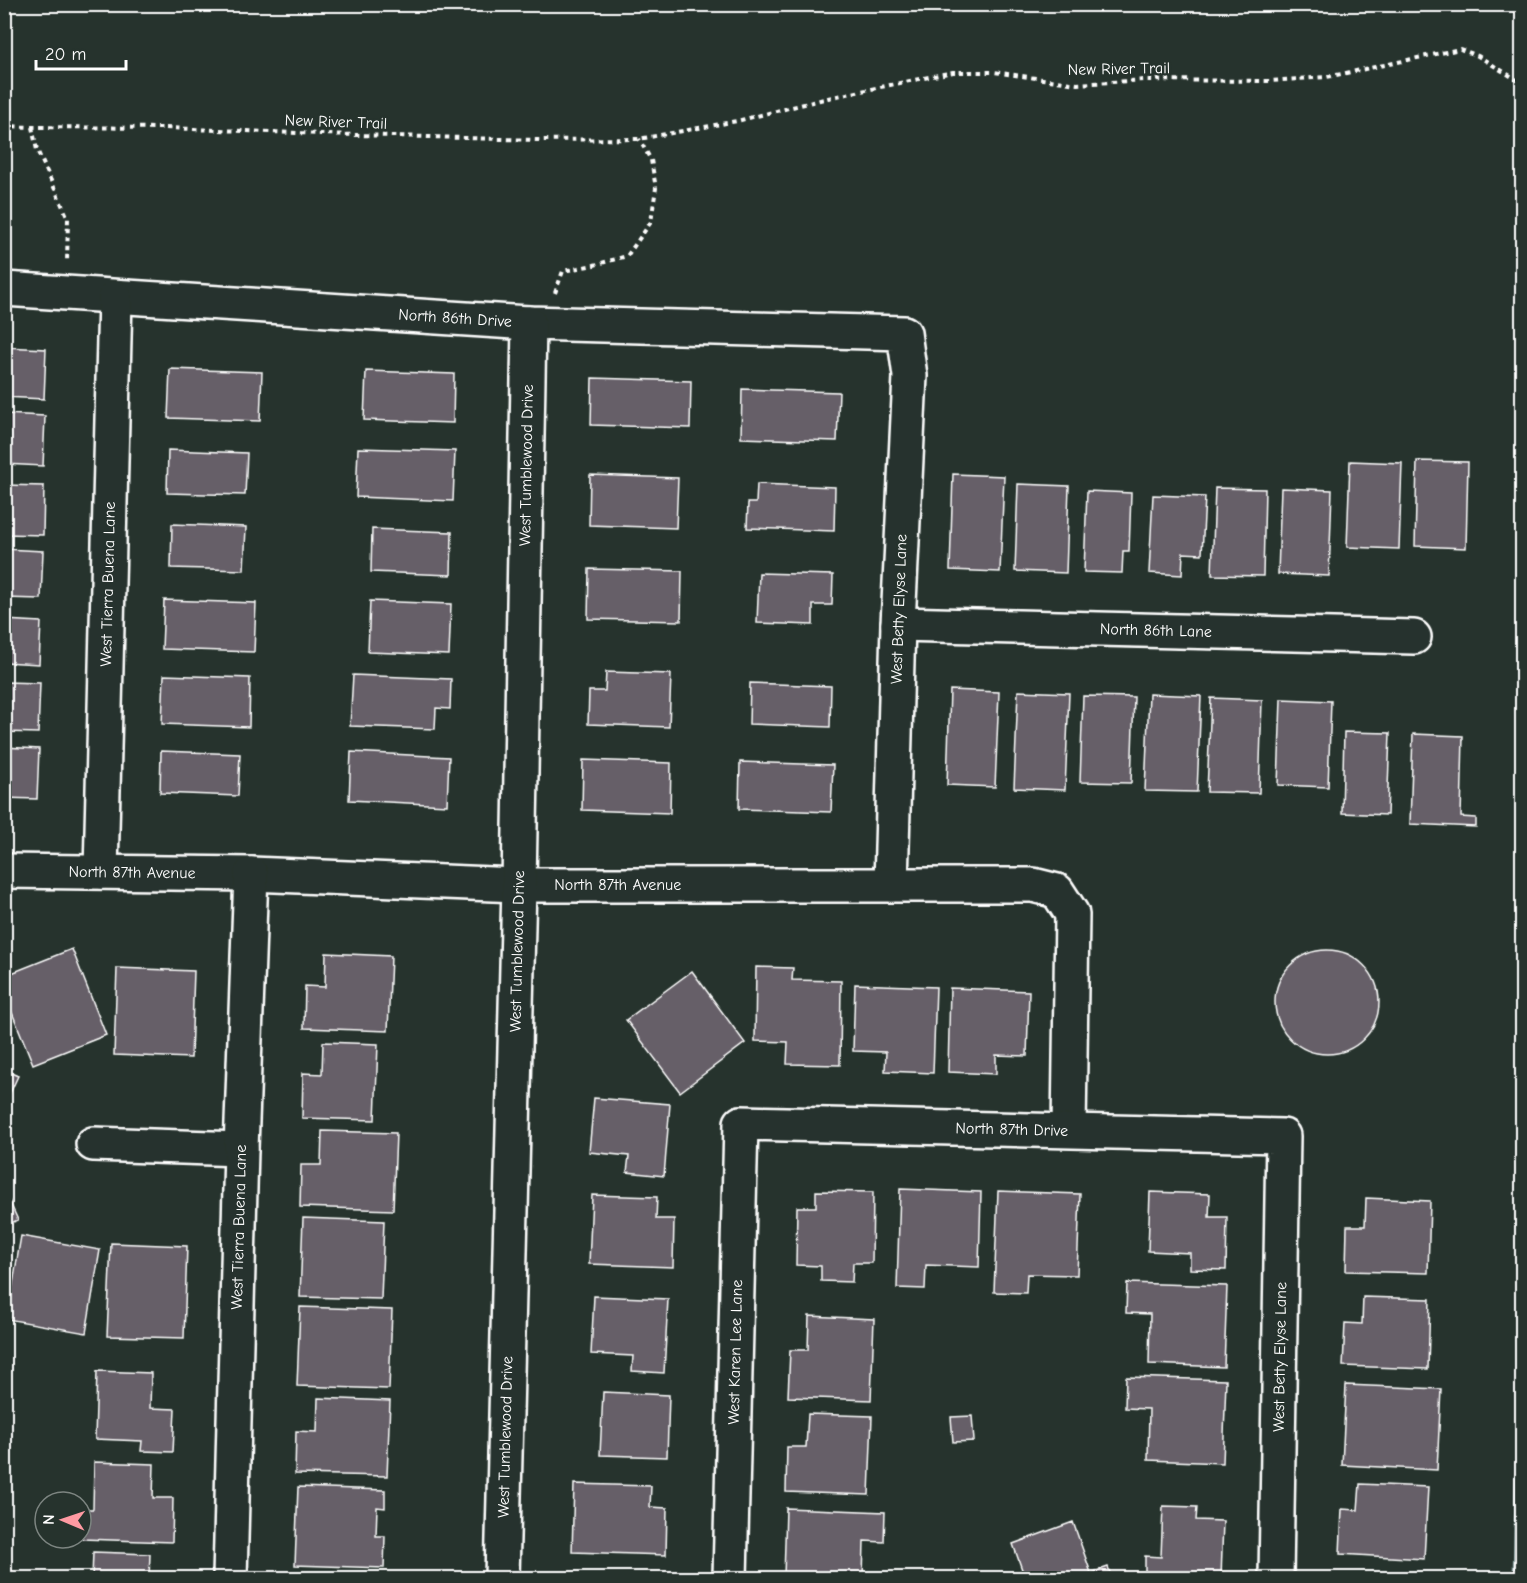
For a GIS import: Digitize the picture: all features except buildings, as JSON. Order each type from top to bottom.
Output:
[{"type":"street","name":"North 86th Drive","points":[[4,289],[543,323],[904,333]]},
{"type":"street","name":"West Tierra Buena Lane","points":[[101,872],[115,297]]},
{"type":"street","name":"West Tumblewood Drive","points":[[502,1578],[519,885],[543,323]]},
{"type":"street","name":"West Betty Elyse Lane","points":[[891,885],[898,624],[910,376],[904,333]]},
{"type":"street","name":"North 86th Lane","points":[[898,624],[1414,637]]},
{"type":"street","name":"North 87th Avenue","points":[[4,871],[250,874],[519,885],[1033,885],[1057,891],[1072,914],[1069,1130]]},
{"type":"street","name":"West Tierra Buena Lane","points":[[230,1578],[250,874]]},
{"type":"street","name":"North 87th Drive","points":[[741,1123],[1283,1136]]},
{"type":"street","name":"West Karen Lee Lane","points":[[730,1578],[741,1123]]},
{"type":"street","name":"West Betty Elyse Lane","points":[[1276,1578],[1283,1136]]},
{"type":"street","points":[[93,1144],[241,1149]]},
{"type":"path","name":"New River Trail","points":[[4,126],[166,128],[538,140],[639,139],[737,121],[828,98],[952,72],[994,72],[1077,84],[1144,80],[1270,81],[1327,77],[1460,48],[1478,56],[1522,83]]},
{"type":"path","points":[[32,128],[37,150],[68,218],[66,293]]},
{"type":"path","points":[[543,323],[563,271],[627,256],[651,222],[656,188],[651,160],[639,139]]},
{"type":"waterway","points":[[1517,1578],[1522,1360]]}]
